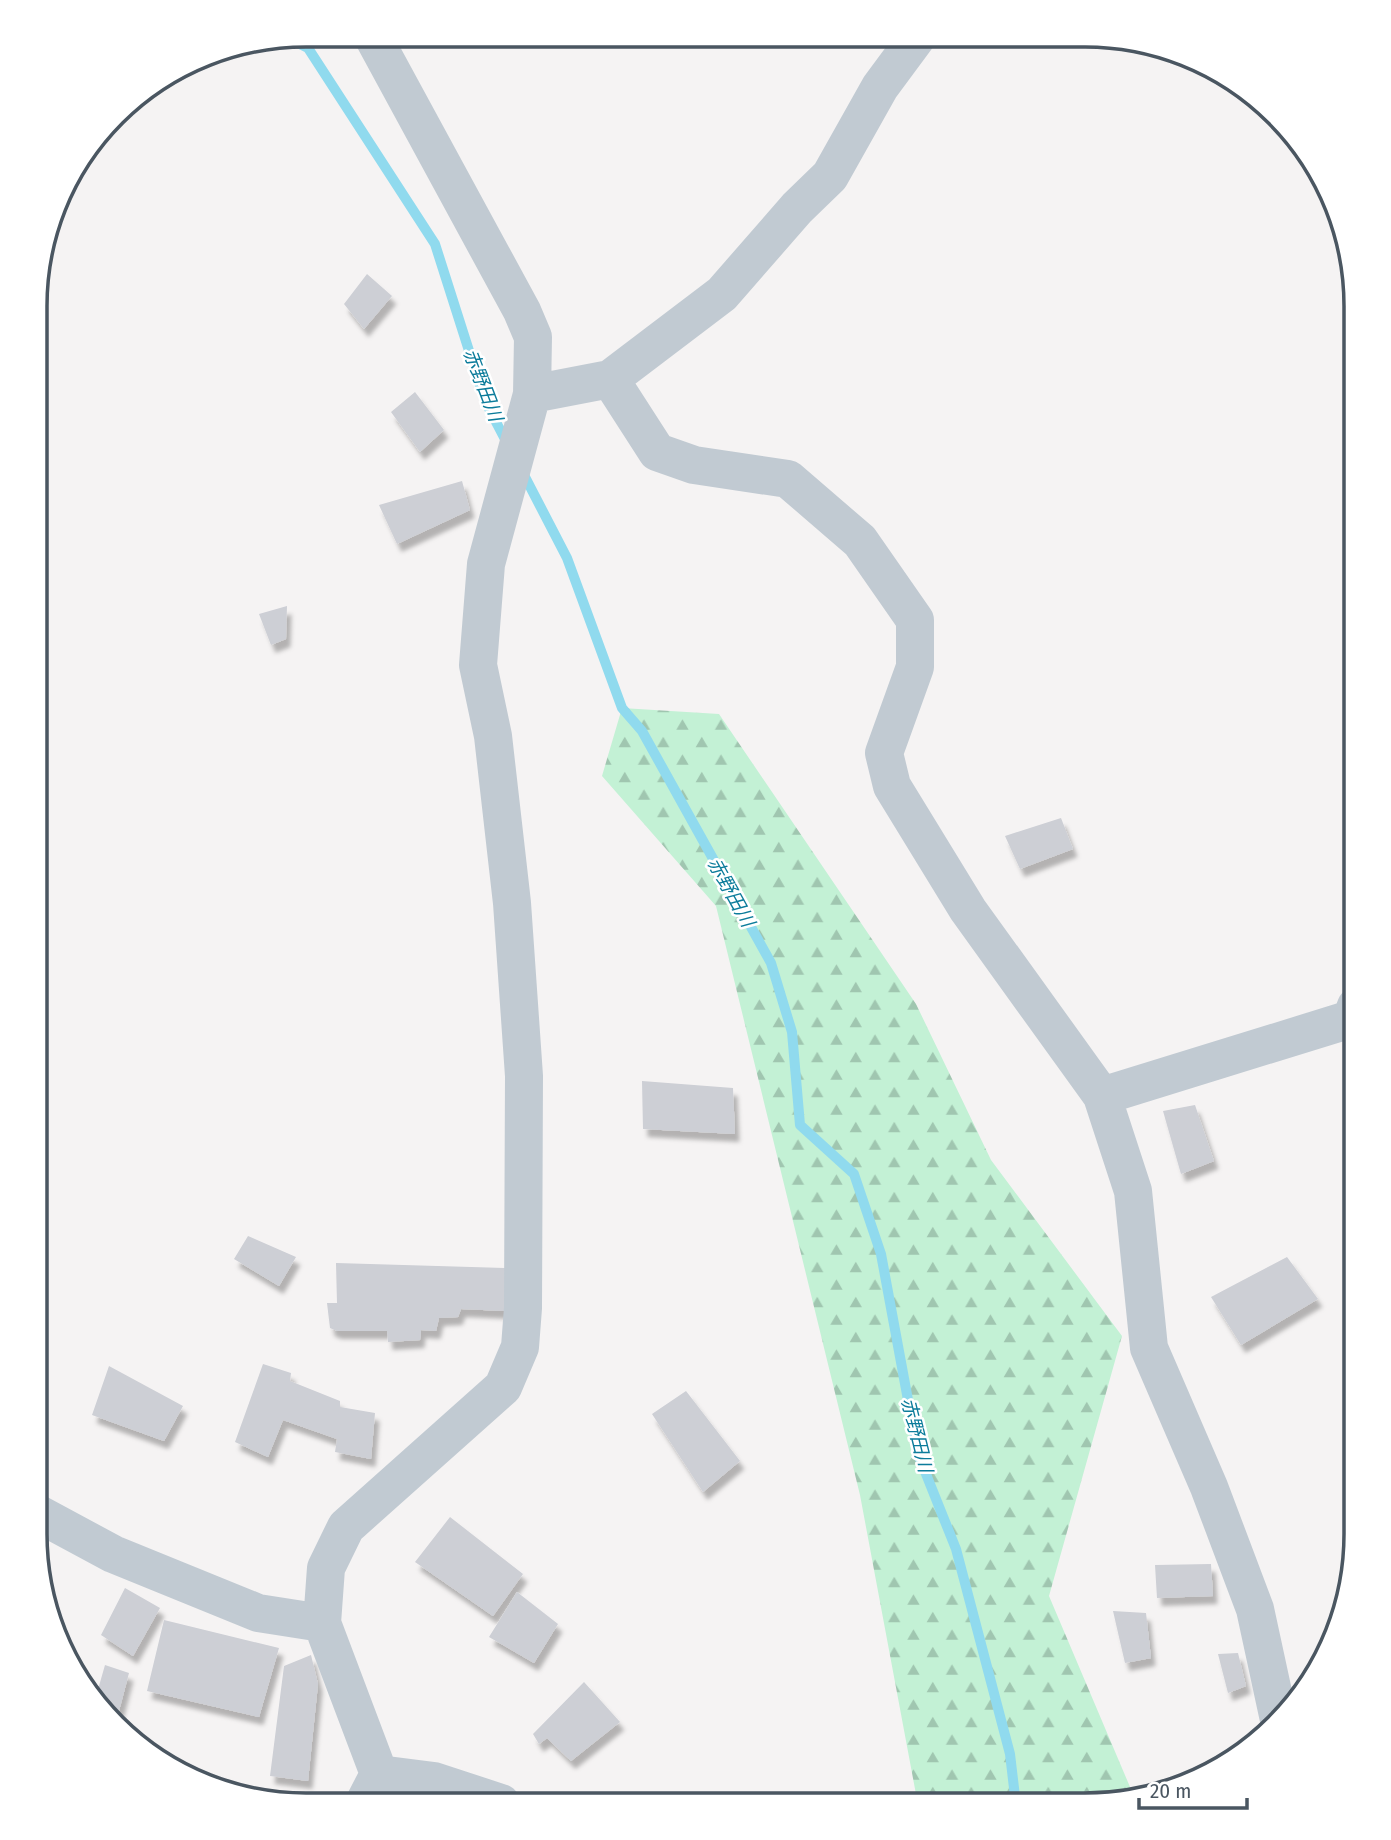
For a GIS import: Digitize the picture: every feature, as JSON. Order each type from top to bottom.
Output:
[{"type":"street","points":[[379,47],[522,311],[533,337],[532,394],[486,564],[478,665],[493,736],[512,903],[524,1076],[523,1308],[520,1348],[503,1387],[346,1527],[326,1568],[322,1623],[372,1789],[434,1782],[469,1793]]},
{"type":"street","points":[[532,394],[610,379],[722,294],[797,208],[830,176],[880,87],[910,47]]},
{"type":"street","points":[[610,379],[657,452],[694,465],[788,479],[860,541],[915,621],[915,667],[884,753],[892,786],[968,911],[1102,1096],[1133,1191],[1149,1348],[1209,1487],[1255,1609],[1276,1707]]},
{"type":"street","points":[[1102,1096],[1344,1021]]},
{"type":"street","points":[[47,1518],[113,1554],[258,1613],[322,1623]]},
{"type":"green space","points":[[622,708],[719,714],[916,1004],[991,1160],[1122,1336],[1049,1596],[1131,1789],[1084,1793],[916,1793],[860,1495],[716,906],[602,776]]},
{"type":"building","points":[[367,274],[392,296],[364,329],[344,304]]},
{"type":"building","points":[[415,392],[444,430],[420,452],[391,412]]},
{"type":"building","points":[[462,481],[470,510],[397,544],[379,505]]},
{"type":"building","points":[[287,606],[286,639],[271,645],[259,614]]},
{"type":"building","points":[[1061,818],[1073,849],[1020,869],[1005,836]]},
{"type":"building","points":[[642,1081],[733,1088],[735,1134],[643,1129]]},
{"type":"building","points":[[1195,1105],[1214,1161],[1181,1174],[1163,1111]]},
{"type":"building","points":[[248,1236],[296,1257],[279,1286],[234,1259]]},
{"type":"building","points":[[1287,1257],[1318,1299],[1241,1345],[1211,1297]]},
{"type":"building","points":[[336,1263],[505,1268],[505,1311],[461,1309],[458,1317],[439,1318],[436,1331],[421,1330],[420,1340],[388,1342],[387,1331],[337,1331],[330,1328],[327,1303],[337,1303]]},
{"type":"building","points":[[263,1364],[291,1373],[290,1381],[340,1401],[340,1407],[375,1413],[371,1459],[335,1452],[337,1439],[283,1420],[268,1457],[235,1442]]},
{"type":"building","points":[[109,1366],[183,1406],[164,1441],[92,1415]]},
{"type":"building","points":[[686,1391],[740,1461],[703,1492],[652,1414]]},
{"type":"building","points":[[450,1517],[523,1574],[493,1616],[415,1562]]},
{"type":"building","points":[[1211,1564],[1213,1596],[1157,1598],[1155,1565]]},
{"type":"building","points":[[125,1588],[160,1608],[133,1656],[101,1635]]},
{"type":"building","points":[[517,1592],[558,1624],[534,1663],[489,1637]]},
{"type":"building","points":[[1113,1611],[1146,1613],[1151,1658],[1125,1663]]},
{"type":"building","points":[[164,1620],[279,1648],[259,1717],[147,1691]]},
{"type":"building","points":[[1238,1653],[1246,1686],[1228,1693],[1218,1654]]},
{"type":"building","points":[[311,1655],[318,1684],[308,1781],[270,1776],[284,1666]]},
{"type":"building","points":[[105,1665],[129,1673],[119,1711],[97,1686],[99,1686]]},
{"type":"building","points":[[584,1682],[620,1722],[571,1761],[547,1738],[539,1744],[533,1734]]},
{"type":"waterway","name":"赤野田川","points":[[306,47],[435,244],[485,401],[507,443]]},
{"type":"waterway","name":"赤野田川","points":[[523,473],[567,558],[622,708],[642,731],[771,963],[792,1032],[800,1125],[854,1174],[881,1254],[918,1454],[956,1549],[1010,1754],[1015,1793]]}]
